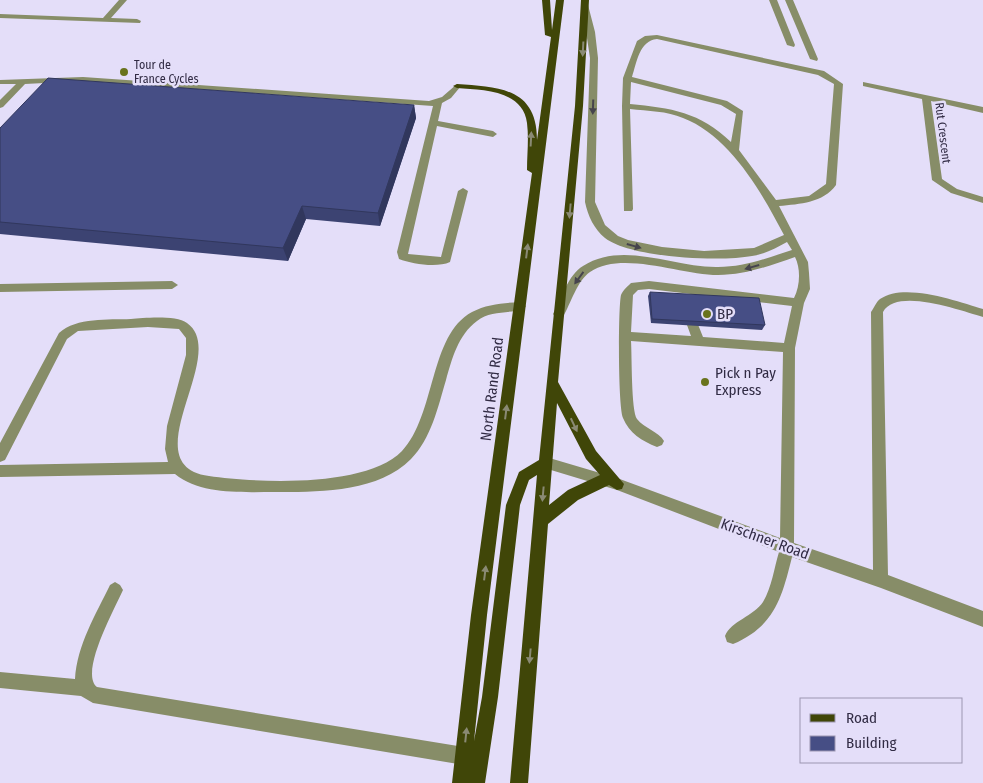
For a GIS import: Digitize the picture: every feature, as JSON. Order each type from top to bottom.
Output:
[{"type":"main road","points":[[546,0],[552,65]]},
{"type":"main road","name":"North Rand Road","points":[[461,783],[479,615],[560,0]]},
{"type":"main road","points":[[519,783],[552,382],[579,106],[585,3]]},
{"type":"main road","points":[[457,86],[503,93],[515,98],[529,114],[532,129],[532,205]]},
{"type":"main road","points":[[541,520],[573,495],[611,482],[591,455],[552,382]]},
{"type":"main road","points":[[476,783],[490,697],[513,505],[524,476],[546,463]]},
{"type":"street","points":[[105,20],[123,0]]},
{"type":"street","points":[[773,0],[791,45]]},
{"type":"street","points":[[789,0],[814,58]]},
{"type":"street","points":[[585,3],[593,40],[594,78],[590,202],[593,215],[602,230],[614,239],[642,249],[739,255],[755,252],[789,237]]},
{"type":"street","points":[[0,16],[137,21]]},
{"type":"street","points":[[628,209],[626,106],[628,78],[640,43],[648,38],[657,37],[821,73],[839,84],[831,185],[826,192],[819,196],[773,204]]},
{"type":"street","points":[[628,78],[732,106],[740,113],[734,150]]},
{"type":"street","points":[[0,82],[83,79],[418,103],[438,102],[447,98],[457,86]]},
{"type":"street","points":[[0,104],[23,81]]},
{"type":"street","points":[[866,84],[983,110]]},
{"type":"street","name":"Rut Crescent","points":[[926,98],[938,180],[954,192],[983,200]]},
{"type":"street","points":[[438,102],[402,252],[403,256],[442,261],[446,259],[463,191]]},
{"type":"street","points":[[626,106],[672,111],[689,116],[717,131],[734,150],[773,204],[803,262],[804,289],[798,303],[789,348],[786,548],[776,591],[768,608],[754,622],[733,636]]},
{"type":"street","points":[[433,123],[493,134]]},
{"type":"street","points":[[659,250],[683,294]]},
{"type":"street","points":[[559,314],[586,268],[611,260],[628,260],[704,271],[736,270],[750,268],[798,252]]},
{"type":"street","points":[[0,288],[172,285]]},
{"type":"street","points":[[657,441],[644,435],[632,424],[628,415],[625,336],[627,294],[635,286],[648,285],[683,294],[798,303]]},
{"type":"street","points":[[881,580],[877,312],[884,302],[894,298],[908,297],[926,298],[983,313]]},
{"type":"street","points":[[0,471],[176,468],[190,478],[264,486],[322,484],[366,477],[389,468],[409,450],[422,432],[432,408],[450,349],[459,332],[472,318],[484,312],[520,306]]},
{"type":"street","points":[[0,456],[63,336],[70,330],[77,327],[164,323],[182,326],[190,334],[193,354],[173,428],[172,452],[176,468]]},
{"type":"street","points":[[694,325],[699,341]]},
{"type":"street","points":[[625,336],[789,348]]},
{"type":"street","name":"Kirschner Road","points":[[546,463],[611,482],[983,619]]},
{"type":"street","points":[[85,688],[82,674],[87,656],[115,590]]},
{"type":"street","points":[[0,680],[85,688],[94,695],[464,756]]},
{"type":"building","points":[[48,78],[414,105],[378,213],[302,206],[283,248],[0,222],[0,128]]},
{"type":"building","points":[[650,292],[759,298],[765,325],[652,319]]},
{"type":"place","name":"Tour de France Cycles","points":[[124,72]]},
{"type":"place","name":"BP","points":[[707,314]]},
{"type":"place","name":"Pick n Pay Express","points":[[705,382]]}]
